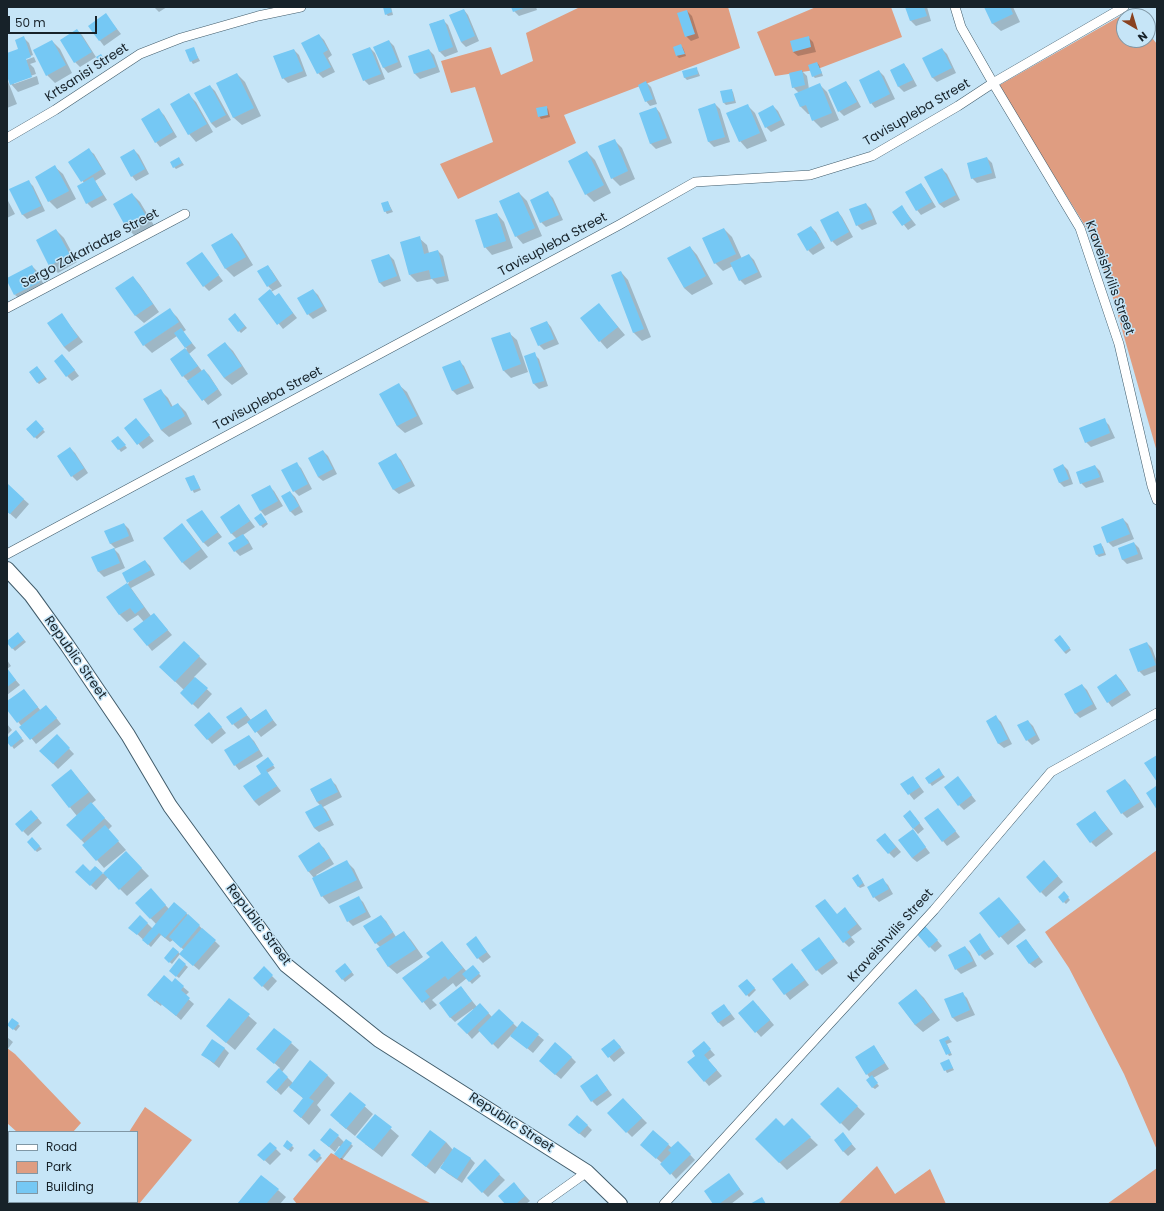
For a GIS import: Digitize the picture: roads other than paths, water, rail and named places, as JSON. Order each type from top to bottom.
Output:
[{"type":"main road","name":"Republic Street","points":[[7,570],[31,595],[67,645],[128,736],[170,806],[286,965],[379,1040],[587,1172],[620,1204]]},
{"type":"street","name":"Krtsanisi Street","points":[[7,138],[55,110],[140,54],[257,11],[301,7]]},
{"type":"street","name":"Kraveishvilis Street","points":[[955,7],[961,27],[1080,228],[1119,344],[1152,486],[1157,500]]},
{"type":"street","name":"Tavisupleba Street","points":[[7,554],[619,225],[695,182],[810,175],[872,156],[958,106],[993,83],[1124,7]]},
{"type":"street","name":"Sergo Zakariadze Street","points":[[7,308],[184,214]]},
{"type":"street","name":"Kraveishvilis Street","points":[[664,1204],[934,910],[1051,772],[1157,713]]},
{"type":"street","points":[[542,1204],[587,1172]]}]
